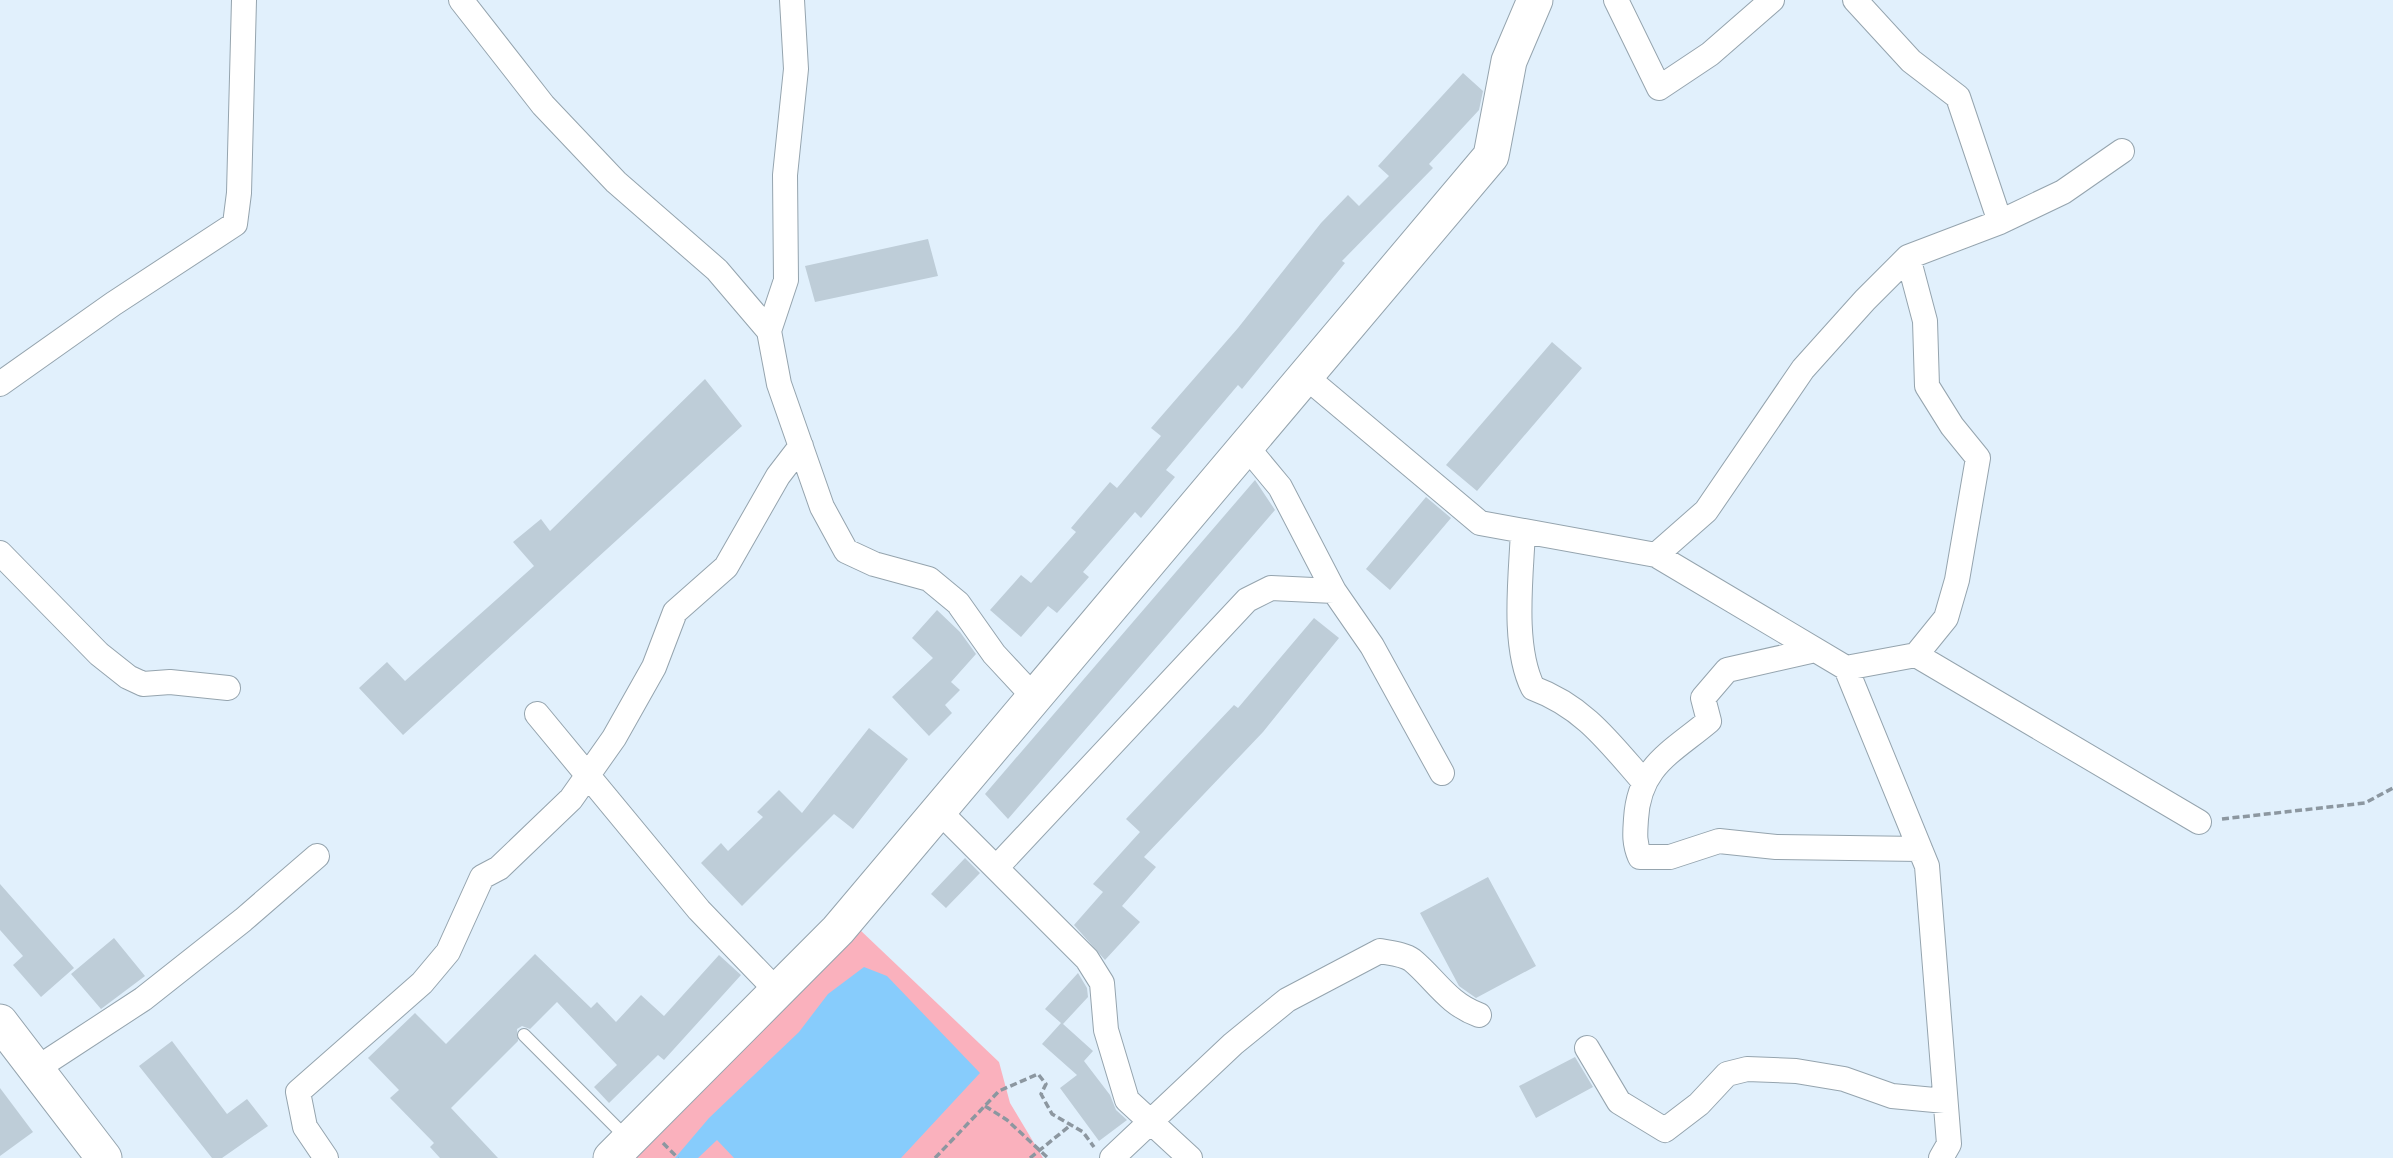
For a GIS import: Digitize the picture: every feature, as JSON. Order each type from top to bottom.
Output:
[{"type":"street","points":[[0,384],[113,304],[235,224],[239,193],[244,0]]},
{"type":"street","points":[[461,0],[552,115],[616,182],[717,270],[769,331]]},
{"type":"street","points":[[792,0],[796,69],[785,174],[786,280],[769,331],[779,384],[822,507],[846,551],[874,564],[929,579],[958,603],[994,653],[1034,697]]},
{"type":"street","points":[[620,1149],[838,930],[1491,156],[1509,61],[1535,0]]},
{"type":"street","points":[[1616,0],[1659,88],[1710,54],[1772,0]]},
{"type":"street","points":[[1855,0],[1912,61],[1958,97],[2000,222]]},
{"type":"street","points":[[1656,555],[1706,511],[1803,369],[1908,257],[2000,222],[2063,192],[2122,151]]},
{"type":"street","points":[[1846,668],[1916,655],[1947,618],[1957,580],[1979,458],[1952,426],[1927,386],[1924,321],[1908,257]]},
{"type":"street","points":[[1306,376],[1480,523],[1656,555],[1846,668],[1927,866],[1949,1144],[1941,1158]]},
{"type":"street","points":[[326,1158],[306,1127],[298,1092],[422,983],[448,952],[482,877],[499,869],[571,799],[614,738],[654,667],[675,612],[726,567],[778,476],[801,446]]},
{"type":"street","points":[[1246,446],[1280,487],[1334,591],[1372,646],[1442,773]]},
{"type":"street","points":[[1523,531],[1520,617],[1526,674],[1534,688],[1562,698],[1587,718],[1644,782]]},
{"type":"street","points":[[0,553],[99,653],[128,677],[143,684],[170,682],[228,688]]},
{"type":"street","points":[[997,867],[1247,600],[1271,588],[1334,591]]},
{"type":"street","points":[[1815,650],[1727,670],[1703,698],[1709,721],[1649,772],[1637,794],[1634,844],[1640,857],[1670,857],[1718,841],[1776,846],[1920,849]]},
{"type":"street","points":[[1916,655],[2199,822]]},
{"type":"street","points":[[537,714],[699,910],[777,991]]},
{"type":"street","points":[[939,811],[1087,959],[1102,983],[1106,1030],[1127,1100],[1149,1124],[1191,1158]]},
{"type":"street","points":[[36,1069],[143,999],[243,920],[317,856]]},
{"type":"street","points":[[1112,1158],[1233,1044],[1287,1000],[1380,951],[1410,958],[1436,987],[1463,1009],[1479,1015]]},
{"type":"street","points":[[0,1022],[104,1158]]},
{"type":"street","points":[[1587,1048],[1619,1102],[1665,1130],[1699,1104],[1727,1074],[1747,1069],[1796,1071],[1844,1079],[1892,1096],[1945,1101]]},
{"type":"lane","points":[[524,1035],[620,1149]]},
{"type":"path","points":[[2199,822],[2365,803],[2393,789]]},
{"type":"path","points":[[936,1158],[999,1091],[1038,1074],[1046,1084],[1041,1094],[1052,1114],[1083,1132],[1095,1149],[1093,1158]]},
{"type":"path","points":[[985,1106],[1041,1149],[1048,1158]]},
{"type":"path","points":[[1030,1158],[1072,1124]]},
{"type":"shaded area","points":[[859,929],[999,1062],[1010,1103],[1043,1158],[611,1158]]},
{"type":"water","points":[[864,967],[887,976],[980,1073],[901,1158],[734,1158],[717,1140],[698,1158],[675,1158],[709,1118],[799,1032],[828,994]]},
{"type":"building","points":[[1463,73],[1483,91],[1479,110],[1429,164],[1433,168],[1342,261],[1345,263],[1242,389],[1238,385],[1166,470],[1175,477],[1141,518],[1135,512],[1083,572],[1089,577],[1057,613],[1048,606],[1021,637],[990,610],[1021,575],[1031,583],[1076,532],[1071,528],[1110,482],[1117,488],[1161,436],[1151,428],[1238,328],[1321,223],[1348,195],[1359,206],[1389,176],[1378,166]]},
{"type":"building","points":[[928,239],[938,276],[815,302],[805,266]]},
{"type":"building","points":[[1552,342],[1582,368],[1477,491],[1446,465]]},
{"type":"building","points":[[705,379],[742,426],[403,735],[359,688],[387,662],[405,681],[534,566],[513,542],[541,519],[550,531]]},
{"type":"building","points":[[1255,480],[1275,510],[1008,819],[985,794]]},
{"type":"building","points":[[1426,497],[1451,518],[1390,590],[1366,569]]},
{"type":"building","points":[[937,610],[960,632],[976,654],[951,682],[960,690],[945,705],[952,713],[929,736],[892,697],[933,658],[912,638]]},
{"type":"building","points":[[1314,618],[1339,638],[1263,732],[1144,857],[1156,867],[1122,906],[1140,922],[1105,960],[1074,925],[1103,892],[1093,884],[1140,832],[1126,819],[1234,705],[1238,708]]},
{"type":"building","points":[[869,728],[908,759],[853,829],[834,814],[742,906],[701,863],[721,843],[728,851],[763,817],[757,812],[779,790],[802,813]]},
{"type":"building","points":[[965,858],[980,873],[946,908],[931,894]]},
{"type":"building","points":[[1488,877],[1536,966],[1476,998],[1459,986],[1420,913]]},
{"type":"building","points":[[0,884],[74,968],[41,997],[13,965],[23,956],[0,930]]},
{"type":"building","points":[[114,938],[145,976],[101,1009],[71,974]]},
{"type":"building","points":[[535,954],[591,1008],[597,1002],[616,1022],[641,995],[664,1016],[719,955],[741,975],[664,1060],[658,1055],[609,1103],[594,1087],[617,1065],[557,1002],[530,1029],[522,1026],[517,1029],[518,1041],[451,1108],[498,1158],[440,1158],[430,1147],[434,1143],[390,1098],[399,1090],[368,1058],[415,1013],[446,1044]]},
{"type":"building","points":[[1078,973],[1087,988],[1088,997],[1063,1024],[1093,1051],[1084,1061],[1110,1095],[1116,1110],[1127,1120],[1099,1141],[1060,1088],[1077,1075],[1042,1044],[1061,1023],[1045,1009]]},
{"type":"building","points":[[172,1041],[227,1114],[247,1099],[268,1126],[222,1158],[212,1158],[139,1066]]},
{"type":"building","points":[[1575,1057],[1593,1087],[1536,1118],[1519,1086]]},
{"type":"building","points":[[0,1088],[33,1132],[0,1156]]}]
